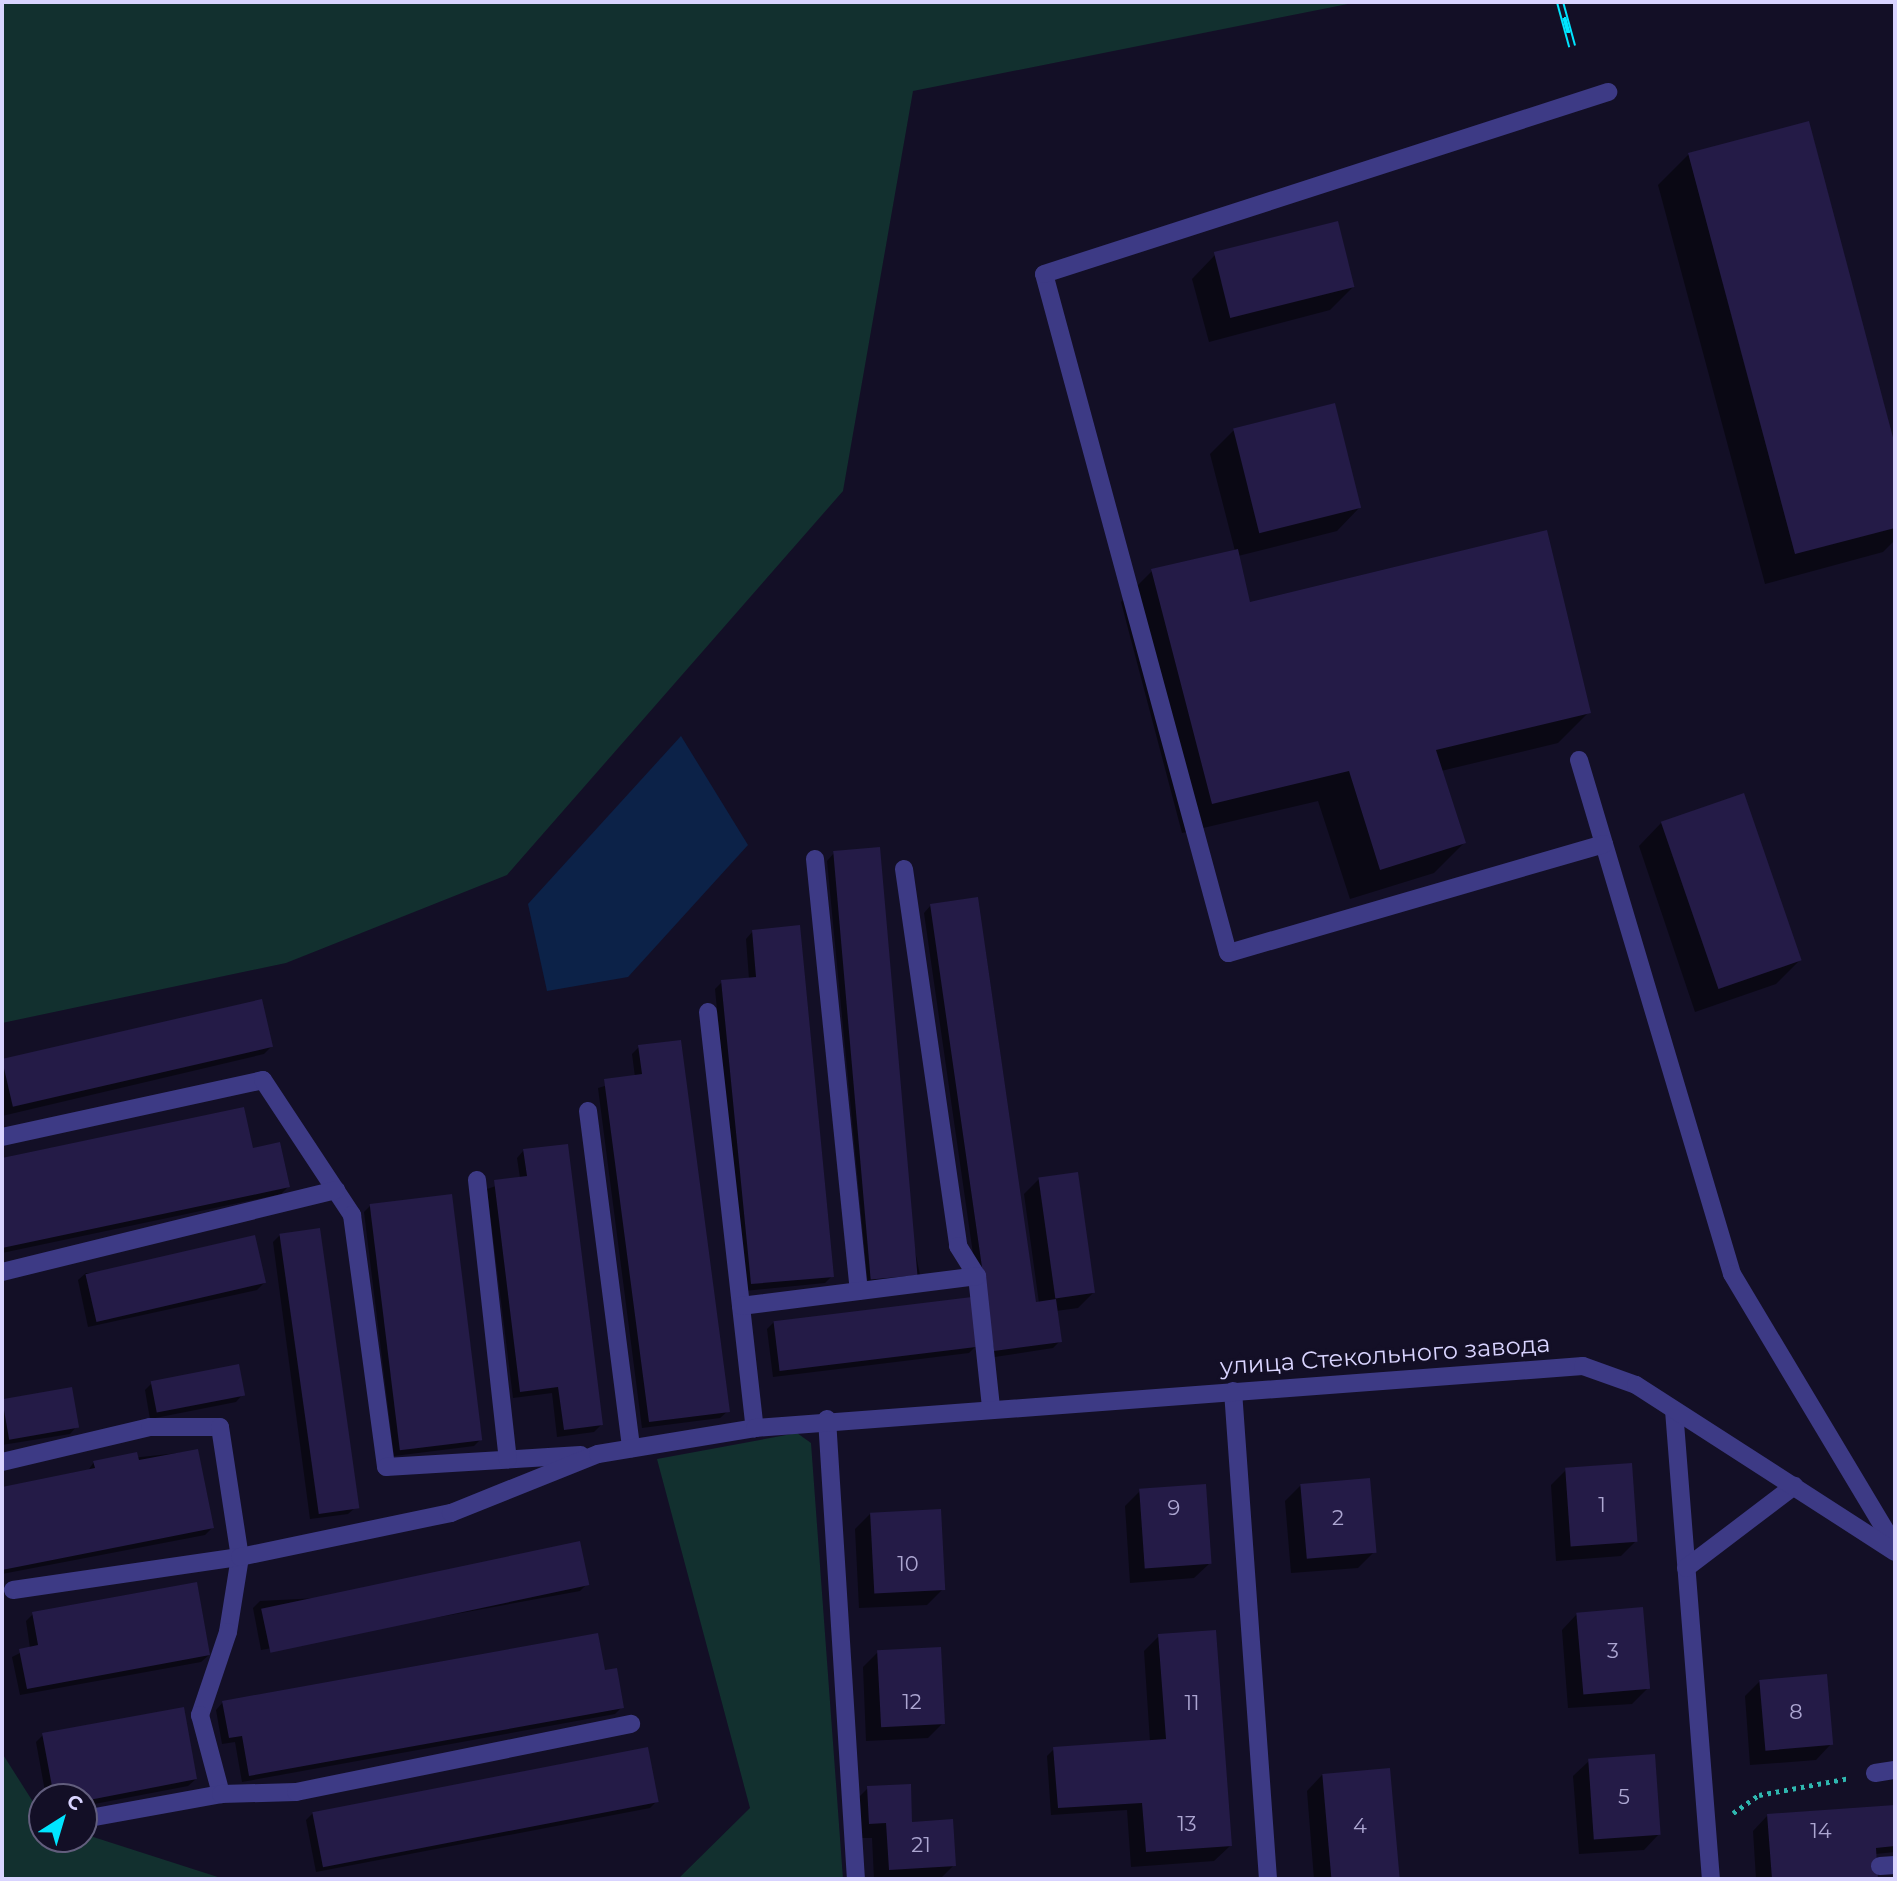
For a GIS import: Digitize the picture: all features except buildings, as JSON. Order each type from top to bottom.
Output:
[{"type":"street","points":[[1604,844],[1228,953],[1044,274],[1608,92]]},
{"type":"street","points":[[1579,760],[1732,1274],[1895,1546]]},
{"type":"street","points":[[815,859],[859,1291]]},
{"type":"street","points":[[904,869],[958,1246],[977,1276],[991,1407]]},
{"type":"street","points":[[708,1012],[755,1428]]},
{"type":"street","points":[[2,1137],[263,1080],[352,1215],[386,1467],[598,1454]]},
{"type":"street","points":[[588,1111],[631,1448]]},
{"type":"street","points":[[477,1180],[508,1459]]},
{"type":"street","points":[[2,1272],[336,1190]]},
{"type":"street","points":[[741,1306],[977,1276]]},
{"type":"street","name":"улица Стекольного завода","points":[[598,1454],[827,1419],[1583,1366],[1636,1385],[1895,1552]]},
{"type":"street","points":[[1233,1391],[1268,1879]]},
{"type":"street","points":[[1674,1409],[1711,1879]]},
{"type":"street","points":[[827,1419],[856,1879]]},
{"type":"street","points":[[2,1462],[150,1427],[220,1427],[240,1557],[228,1632],[200,1715],[221,1794]]},
{"type":"street","points":[[13,1590],[240,1557],[451,1513],[598,1454]]},
{"type":"street","points":[[1686,1568],[1794,1486]]},
{"type":"street","points":[[98,1816],[221,1794],[296,1792],[631,1724]]},
{"type":"street","points":[[1875,1773],[1895,1770]]},
{"type":"path","points":[[1708,1831],[1759,1795],[1875,1773]]},
{"type":"green space","points":[[2,2],[1358,2],[913,91],[843,491],[507,875],[286,963],[2,1023]]},
{"type":"green space","points":[[797,1433],[811,1443],[843,1879],[678,1879],[750,1808],[657,1459]]},
{"type":"green space","points":[[2,1753],[28,1794],[28,1853],[98,1853],[98,1838],[224,1879],[2,1879]]},
{"type":"water","points":[[681,736],[748,845],[628,977],[547,991],[528,904]]},
{"type":"railway","points":[[1560,2],[1572,46]]}]
